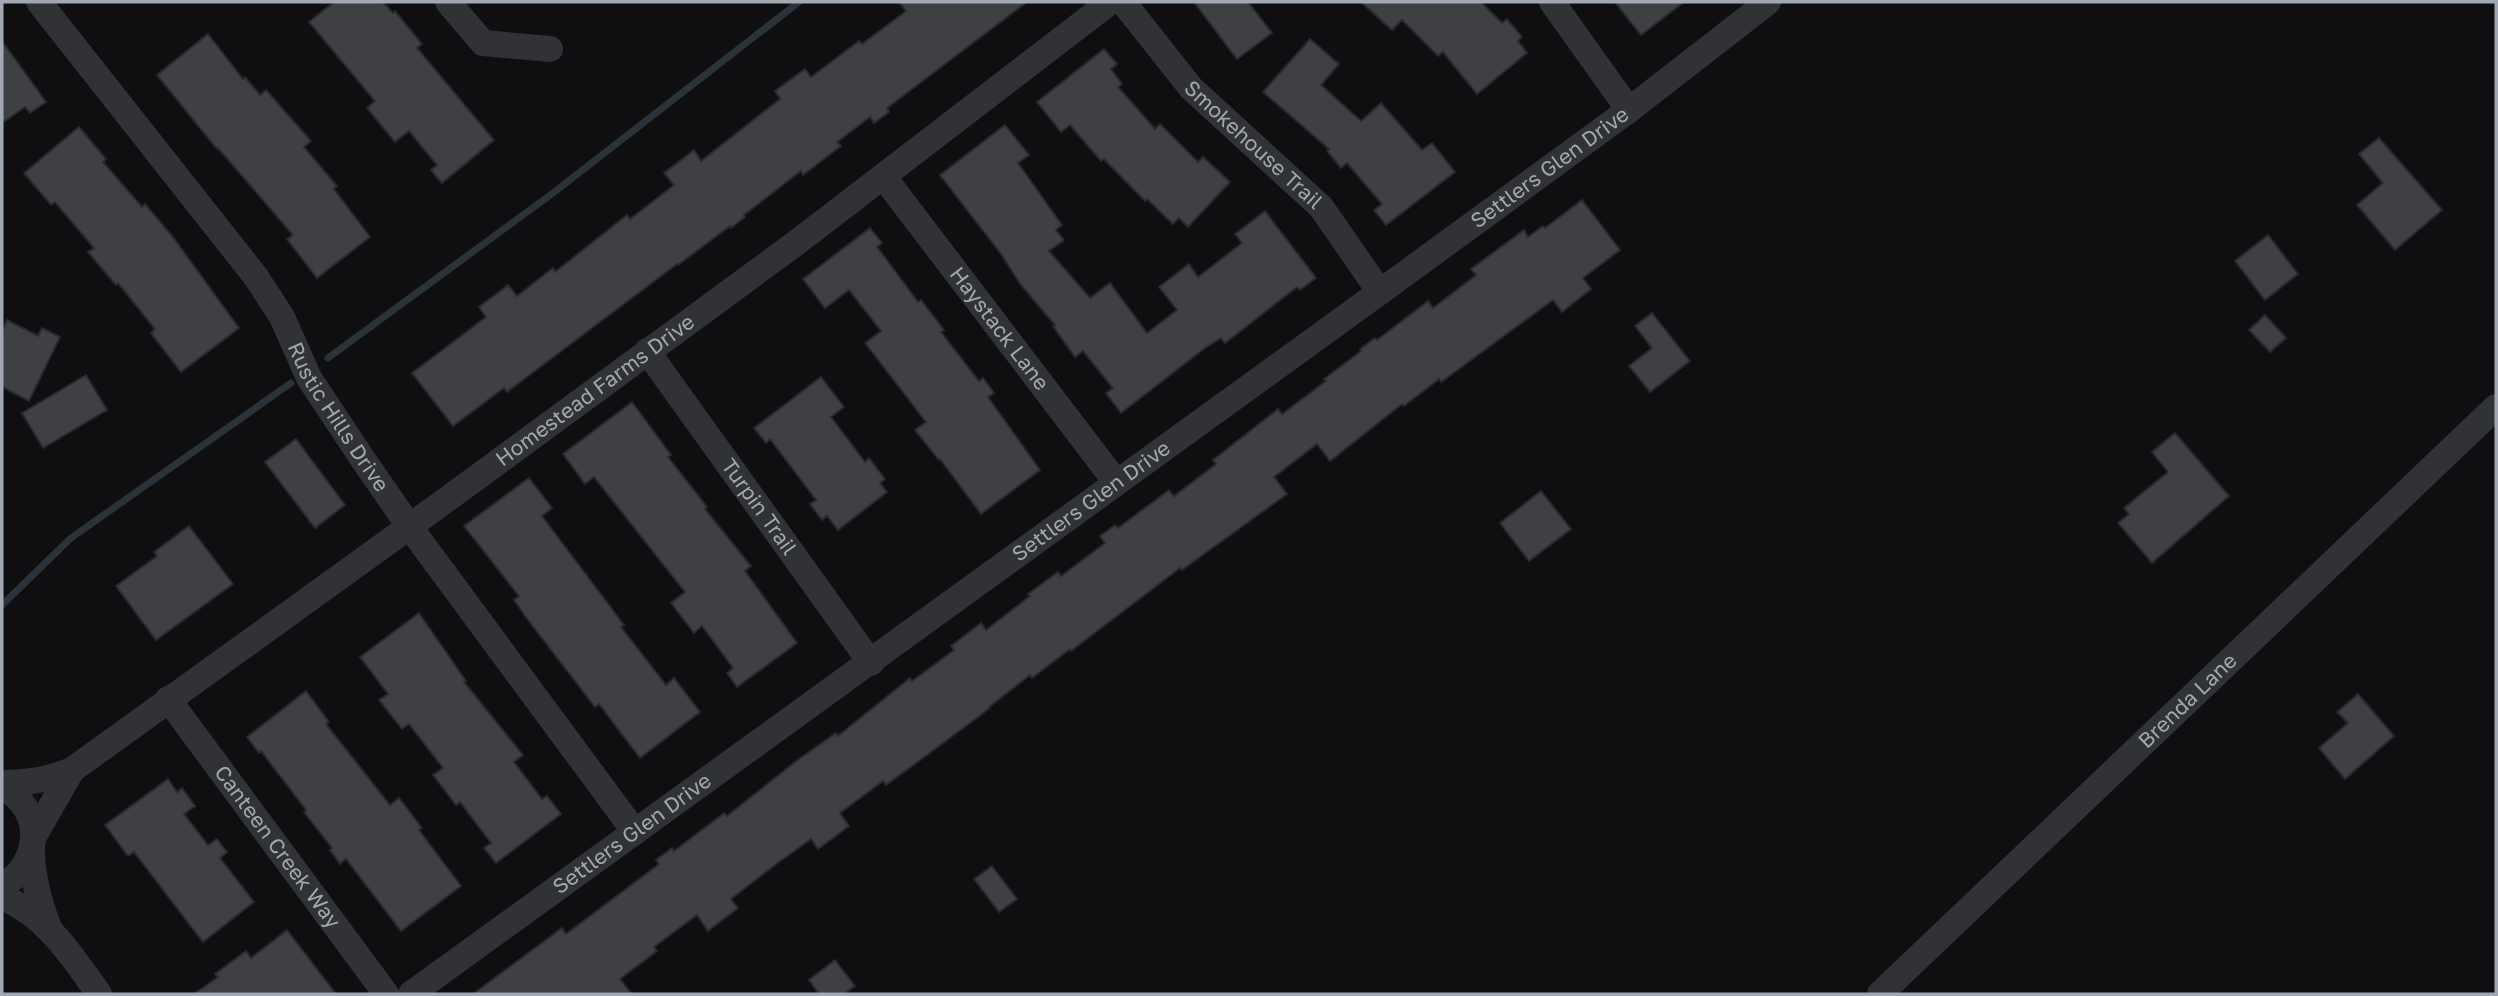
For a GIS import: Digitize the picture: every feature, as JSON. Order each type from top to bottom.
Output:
[{"type":"street","name":"Rustic Hills Drive","points":[[39,2],[256,277],[282,317],[309,379],[409,526],[635,832]]},
{"type":"street","points":[[448,2],[483,43],[550,49]]},
{"type":"street","name":"Homestead Farms Drive","points":[[2,785],[40,780],[72,770],[796,243],[1110,2]]},
{"type":"street","name":"Smokehouse Trail","points":[[1122,2],[1191,88],[1321,207],[1380,292]]},
{"type":"street","points":[[1552,2],[1629,110]]},
{"type":"street","name":"Settlers Glen Drive","points":[[411,994],[871,663],[1629,110],[1768,2]]},
{"type":"street","name":"Haystack Lane","points":[[883,176],[1116,482]]},
{"type":"street","name":"Turpin Trail","points":[[647,351],[871,663]]},
{"type":"street","name":"Brenda Lane","points":[[1880,994],[2496,407]]},
{"type":"street","name":"Canteen Creek Way","points":[[168,699],[386,994]]},
{"type":"street","name":"Homestead Farms Drive","points":[[2,886],[13,880],[25,867],[33,844],[72,770]]},
{"type":"street","name":"Homestead Farms Drive","points":[[2,785],[30,816],[33,844]]},
{"type":"street","points":[[33,844],[32,873],[40,906],[49,928],[99,994]]},
{"type":"street","points":[[2,897],[16,903],[49,928]]},
{"type":"building","points":[[334,2],[383,2],[393,13],[395,11],[422,44],[417,48],[494,140],[442,183],[431,170],[437,165],[409,131],[395,142],[367,108],[375,101],[309,22]]},
{"type":"building","points":[[899,2],[1027,2],[887,108],[889,112],[874,123],[870,117],[837,142],[841,146],[803,175],[801,171],[731,228],[730,226],[677,264],[507,392],[504,388],[453,426],[412,373],[486,317],[479,307],[508,285],[517,296],[553,268],[555,272],[627,215],[630,219],[674,185],[664,173],[694,150],[701,161],[780,99],[775,91],[805,69],[811,77],[859,41],[862,44],[906,11]]},
{"type":"building","points":[[1194,2],[1248,2],[1272,33],[1237,59]]},
{"type":"building","points":[[1361,2],[1481,2],[1502,23],[1507,19],[1522,37],[1518,41],[1527,53],[1477,94],[1443,52],[1438,56],[1402,20],[1392,30]]},
{"type":"building","points":[[1615,2],[1684,2],[1641,35]]},
{"type":"building","points":[[208,34],[243,79],[245,77],[260,95],[266,90],[311,141],[304,147],[337,186],[334,189],[370,237],[317,278],[287,239],[293,235],[217,149],[157,75]]},
{"type":"building","points":[[1310,39],[1339,64],[1321,85],[1361,121],[1381,103],[1422,150],[1432,143],[1455,172],[1386,225],[1374,210],[1382,204],[1347,163],[1341,168],[1327,151],[1329,149],[1263,92]]},
{"type":"building","points":[[2,41],[46,102],[30,113],[25,107],[2,123]]},
{"type":"building","points":[[1104,49],[1117,64],[1111,69],[1122,84],[1118,87],[1155,129],[1160,124],[1198,162],[1203,157],[1230,182],[1188,227],[1179,218],[1173,224],[1147,199],[1145,201],[1104,159],[1101,161],[1070,125],[1061,132],[1037,102]]},
{"type":"building","points":[[1005,125],[1029,155],[1018,163],[1062,225],[1056,230],[1064,240],[1049,251],[1090,298],[1110,283],[1147,333],[1177,310],[1159,287],[1189,264],[1198,277],[1242,243],[1235,234],[1265,211],[1316,278],[1300,290],[1297,287],[1225,343],[1221,338],[1205,348],[1121,413],[1106,393],[1113,388],[1083,351],[1075,357],[1053,326],[1055,325],[1021,285],[1001,254],[940,175]]},
{"type":"building","points":[[79,127],[106,159],[103,162],[142,207],[145,204],[173,237],[239,328],[181,372],[151,333],[155,329],[118,283],[116,285],[88,252],[94,248],[55,202],[51,205],[24,173]]},
{"type":"building","points":[[2379,138],[2442,210],[2395,250],[2357,205],[2383,183],[2359,154]]},
{"type":"building","points":[[1582,200],[1620,250],[1583,278],[1591,289],[1562,312],[1553,300],[1441,382],[1439,379],[1404,406],[1402,404],[1330,461],[1317,444],[1274,477],[1287,494],[1182,570],[1180,568],[1071,651],[1070,649],[1032,678],[1030,675],[886,785],[883,781],[840,813],[849,826],[818,849],[811,839],[775,865],[731,899],[738,908],[708,931],[697,915],[654,947],[657,951],[620,979],[632,994],[473,994],[562,928],[566,934],[659,864],[656,860],[672,848],[674,851],[724,813],[727,816],[799,759],[836,733],[838,736],[910,678],[912,681],[954,650],[951,646],[981,623],[986,630],[1058,572],[1061,576],[1105,543],[1100,536],[1115,525],[1118,528],[1169,490],[1174,496],[1216,464],[1213,460],[1278,409],[1282,414],[1326,381],[1324,379],[1375,338],[1377,340],[1428,301],[1433,308],[1476,275],[1471,269],[1524,230],[1528,237],[1543,226],[1545,228]]},
{"type":"building","points":[[870,228],[882,243],[877,247],[918,302],[921,300],[944,330],[941,332],[979,381],[983,378],[994,393],[988,397],[1040,470],[981,514],[915,430],[926,422],[865,343],[881,331],[849,290],[825,308],[803,279]]},
{"type":"building","points":[[2268,235],[2298,274],[2265,300],[2235,261]]},
{"type":"building","points":[[1652,313],[1690,361],[1650,392],[1629,366],[1652,348],[1635,326]]},
{"type":"building","points":[[2265,315],[2286,338],[2270,352],[2249,330]]},
{"type":"building","points":[[7,320],[38,336],[42,328],[60,337],[29,401],[2,387],[2,331]]},
{"type":"building","points":[[86,375],[107,410],[43,448],[22,413]]},
{"type":"building","points":[[821,377],[844,407],[831,417],[865,462],[869,458],[885,479],[880,483],[887,492],[838,530],[827,516],[822,520],[810,504],[816,500],[770,439],[766,443],[754,428]]},
{"type":"building","points":[[632,402],[671,455],[668,457],[707,507],[705,509],[751,566],[745,571],[797,643],[737,687],[727,673],[733,668],[702,626],[694,633],[671,603],[685,592],[594,477],[585,484],[563,454]]},
{"type":"building","points":[[2175,433],[2229,496],[2152,563],[2118,523],[2129,514],[2124,508],[2168,472],[2152,452]]},
{"type":"building","points":[[296,439],[345,505],[315,528],[265,462]]},
{"type":"building","points":[[529,478],[552,508],[542,516],[624,625],[621,627],[666,685],[674,678],[700,712],[640,758],[599,704],[595,707],[525,616],[514,600],[519,596],[464,526]]},
{"type":"building","points":[[1541,491],[1571,529],[1529,561],[1500,523]]},
{"type":"building","points":[[189,526],[233,584],[156,640],[116,586],[157,556],[154,552]]},
{"type":"building","points":[[419,613],[466,681],[464,682],[523,755],[514,762],[542,799],[547,796],[561,814],[496,863],[484,848],[491,843],[460,802],[456,805],[433,775],[443,768],[409,724],[402,729],[379,700],[388,694],[360,657]]},
{"type":"building","points":[[306,691],[329,722],[326,724],[390,805],[399,798],[461,886],[401,931],[346,859],[340,864],[330,850],[332,848],[304,812],[306,810],[247,737]]},
{"type":"building","points":[[2358,694],[2394,736],[2345,779],[2319,748],[2348,723],[2337,712]]},
{"type":"building","points":[[168,779],[177,792],[182,788],[195,806],[184,814],[208,845],[217,839],[227,852],[220,858],[254,902],[203,942],[134,852],[128,856],[105,825]]},
{"type":"building","points":[[992,866],[1017,899],[999,912],[974,879]]},
{"type":"building","points":[[287,930],[336,994],[194,994],[218,977],[215,974],[246,951],[251,958]]},
{"type":"building","points":[[835,960],[855,986],[844,994],[819,994],[809,980]]},
{"type":"waterway","points":[[328,358],[553,193],[799,2]]},
{"type":"waterway","points":[[2,605],[71,538],[291,383]]}]
